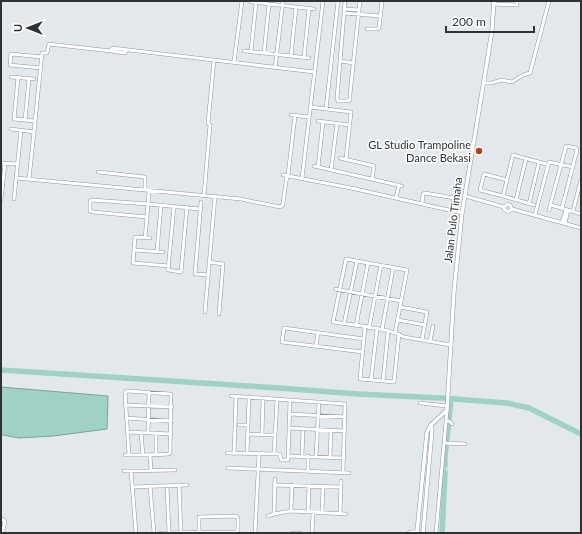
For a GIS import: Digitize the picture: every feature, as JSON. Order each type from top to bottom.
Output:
[{"type":"street","points":[[234,62],[242,1]]},
{"type":"street","points":[[274,68],[283,1]]},
{"type":"street","points":[[302,178],[323,1]]},
{"type":"street","points":[[326,109],[338,1]]},
{"type":"street","points":[[345,1],[337,98],[338,101],[350,100],[360,1]]},
{"type":"street","points":[[367,29],[378,29],[382,1]]},
{"type":"street","points":[[493,2],[517,5],[517,1]]},
{"type":"street","points":[[487,83],[501,80],[514,82],[531,72],[549,1]]},
{"type":"street","points":[[251,2],[314,10]]},
{"type":"street","name":"Jalan Pulo Timaha","points":[[447,410],[462,214],[487,83],[493,2]]},
{"type":"street","points":[[251,52],[256,3]]},
{"type":"street","points":[[264,53],[269,4]]},
{"type":"street","points":[[291,56],[296,7]]},
{"type":"street","points":[[304,57],[309,9]]},
{"type":"street","points":[[344,11],[380,16]]},
{"type":"street","points":[[29,179],[42,53],[47,53],[49,44],[111,51],[112,48],[314,72]]},
{"type":"street","points":[[244,51],[309,58]]},
{"type":"street","points":[[41,68],[10,65],[11,54],[42,57]]},
{"type":"street","points":[[204,195],[210,125],[208,123],[214,60]]},
{"type":"street","points":[[340,61],[354,62]]},
{"type":"street","points":[[11,77],[34,79]]},
{"type":"street","points":[[18,78],[14,119],[36,121]]},
{"type":"street","points":[[25,120],[29,79]]},
{"type":"street","points":[[310,107],[353,112],[349,125],[346,159]]},
{"type":"street","points":[[291,115],[309,117]]},
{"type":"street","points":[[16,178],[245,199],[280,207],[283,205],[295,116]]},
{"type":"street","points":[[318,121],[349,125]]},
{"type":"street","points":[[324,122],[316,167],[400,186],[396,198]]},
{"type":"street","points":[[331,170],[337,124]]},
{"type":"street","points":[[11,129],[34,132]]},
{"type":"street","points":[[14,199],[21,130]]},
{"type":"street","points":[[550,210],[566,146],[568,146],[576,148],[577,150],[562,208]]},
{"type":"street","points":[[503,196],[513,155],[546,164]]},
{"type":"street","points":[[340,158],[374,166],[372,180]]},
{"type":"street","points":[[516,200],[526,159]]},
{"type":"street","points":[[529,204],[539,162]]},
{"type":"street","points":[[535,215],[549,162],[573,167]]},
{"type":"street","points":[[1,200],[3,163],[18,164]]},
{"type":"street","points":[[98,172],[145,177],[145,190]]},
{"type":"street","points":[[507,180],[484,174],[480,190],[534,205]]},
{"type":"street","points":[[286,175],[396,198],[462,214]]},
{"type":"street","points":[[572,211],[581,180]]},
{"type":"street","points":[[145,238],[149,191]]},
{"type":"street","points":[[422,204],[423,194],[425,193],[454,198],[453,203]]},
{"type":"street","points":[[205,312],[215,196]]},
{"type":"street","points":[[465,196],[504,207],[506,211],[510,211],[512,209],[581,228]]},
{"type":"street","points":[[504,207],[508,204],[510,198]]},
{"type":"street","points":[[147,217],[91,212],[90,202],[92,200],[200,209]]},
{"type":"street","points":[[201,202],[195,274],[208,275]]},
{"type":"street","points":[[508,204],[512,209]]},
{"type":"street","points":[[157,251],[161,205]]},
{"type":"street","points":[[551,205],[581,214]]},
{"type":"street","points":[[174,206],[168,270],[181,272],[187,208]]},
{"type":"street","points":[[563,223],[567,210]]},
{"type":"street","points":[[150,238],[136,237],[133,263],[169,266]]},
{"type":"street","points":[[134,250],[163,252]]},
{"type":"street","points":[[381,265],[375,296],[367,327],[364,339],[360,379],[394,382],[397,333],[398,320],[407,270],[394,268],[381,265],[346,259],[338,290],[333,322],[367,327],[397,333],[404,337],[451,345]]},
{"type":"street","points":[[344,324],[356,261]]},
{"type":"street","points":[[210,262],[223,264],[219,314]]},
{"type":"street","points":[[356,326],[368,263]]},
{"type":"street","points":[[382,330],[394,268]]},
{"type":"street","points":[[338,290],[401,301]]},
{"type":"street","points":[[400,307],[427,312],[422,340]]},
{"type":"street","points":[[398,320],[425,325]]},
{"type":"street","points":[[430,341],[433,326]]},
{"type":"street","points":[[363,352],[282,342],[284,328],[364,339]]},
{"type":"street","points":[[371,380],[377,329]]},
{"type":"street","points":[[383,381],[388,332]]},
{"type":"street","points":[[316,346],[318,333]]},
{"type":"street","points":[[125,455],[129,455],[143,455],[150,455],[156,455],[170,453],[172,407],[171,394],[126,391],[124,393],[129,455]]},
{"type":"street","points":[[148,433],[149,392]]},
{"type":"street","points":[[231,396],[345,404],[343,472]]},
{"type":"street","points":[[234,454],[236,397]]},
{"type":"street","points":[[247,454],[249,398]]},
{"type":"street","points":[[262,434],[263,399]]},
{"type":"street","points":[[274,454],[277,400]]},
{"type":"street","points":[[227,453],[274,454],[280,455],[281,460],[287,461],[290,400]]},
{"type":"street","points":[[316,457],[319,402]]},
{"type":"street","points":[[420,403],[447,406]]},
{"type":"street","points":[[125,405],[172,407]]},
{"type":"street","points":[[436,533],[444,443],[449,422],[447,410]]},
{"type":"street","points":[[409,533],[417,533],[427,432],[430,425],[447,410]]},
{"type":"street","points":[[290,414],[345,417]]},
{"type":"street","points":[[126,418],[171,421]]},
{"type":"street","points":[[239,425],[247,425]]},
{"type":"street","points":[[423,533],[432,430],[430,425]]},
{"type":"street","points":[[289,428],[345,431]]},
{"type":"street","points":[[302,456],[303,429]]},
{"type":"street","points":[[330,457],[331,430]]},
{"type":"street","points":[[127,432],[171,434]]},
{"type":"street","points":[[141,433],[143,455]]},
{"type":"street","points":[[156,434],[156,455]]},
{"type":"street","points":[[248,434],[275,435]]},
{"type":"street","points":[[444,443],[465,444]]},
{"type":"street","points":[[255,533],[259,454]]},
{"type":"street","points":[[150,455],[151,470]]},
{"type":"street","points":[[288,456],[344,458]]},
{"type":"street","points":[[308,456],[308,471]]},
{"type":"street","points":[[228,468],[349,473]]},
{"type":"street","points":[[124,471],[175,470]]},
{"type":"street","points":[[131,471],[136,533]]},
{"type":"street","points":[[423,473],[428,474]]},
{"type":"street","points":[[274,514],[275,479]]},
{"type":"street","points":[[340,513],[341,481]]},
{"type":"street","points":[[133,487],[187,485]]},
{"type":"street","points":[[274,485],[340,487]]},
{"type":"street","points":[[150,486],[154,533]]},
{"type":"street","points":[[167,486],[169,533]]},
{"type":"street","points":[[179,486],[181,533]]},
{"type":"street","points":[[291,511],[292,486]]},
{"type":"street","points":[[308,512],[309,486]]},
{"type":"street","points":[[322,512],[323,487]]},
{"type":"street","points":[[268,516],[291,511],[346,514]]},
{"type":"street","points":[[312,533],[313,513]]},
{"type":"street","points":[[161,533],[181,533],[237,531],[238,516],[199,517],[199,532]]},
{"type":"street","points":[[1,519],[5,521],[2,533]]},
{"type":"street","points":[[293,533],[300,533]]},
{"type":"shaded area","points":[[1,387],[108,396],[107,429],[53,436],[19,438],[3,435],[1,433]]},
{"type":"waterway","points":[[1,370],[507,403],[529,408],[581,434]]},
{"type":"waterway","points":[[447,439],[451,399]]},
{"type":"waterway","points":[[445,457],[446,447]]},
{"type":"waterway","points":[[445,460],[445,466]]},
{"type":"waterway","points":[[442,533],[445,472]]},
{"type":"place","name":"GL Studio Trampoline Dance Bekasi","points":[[479,151]]}]
